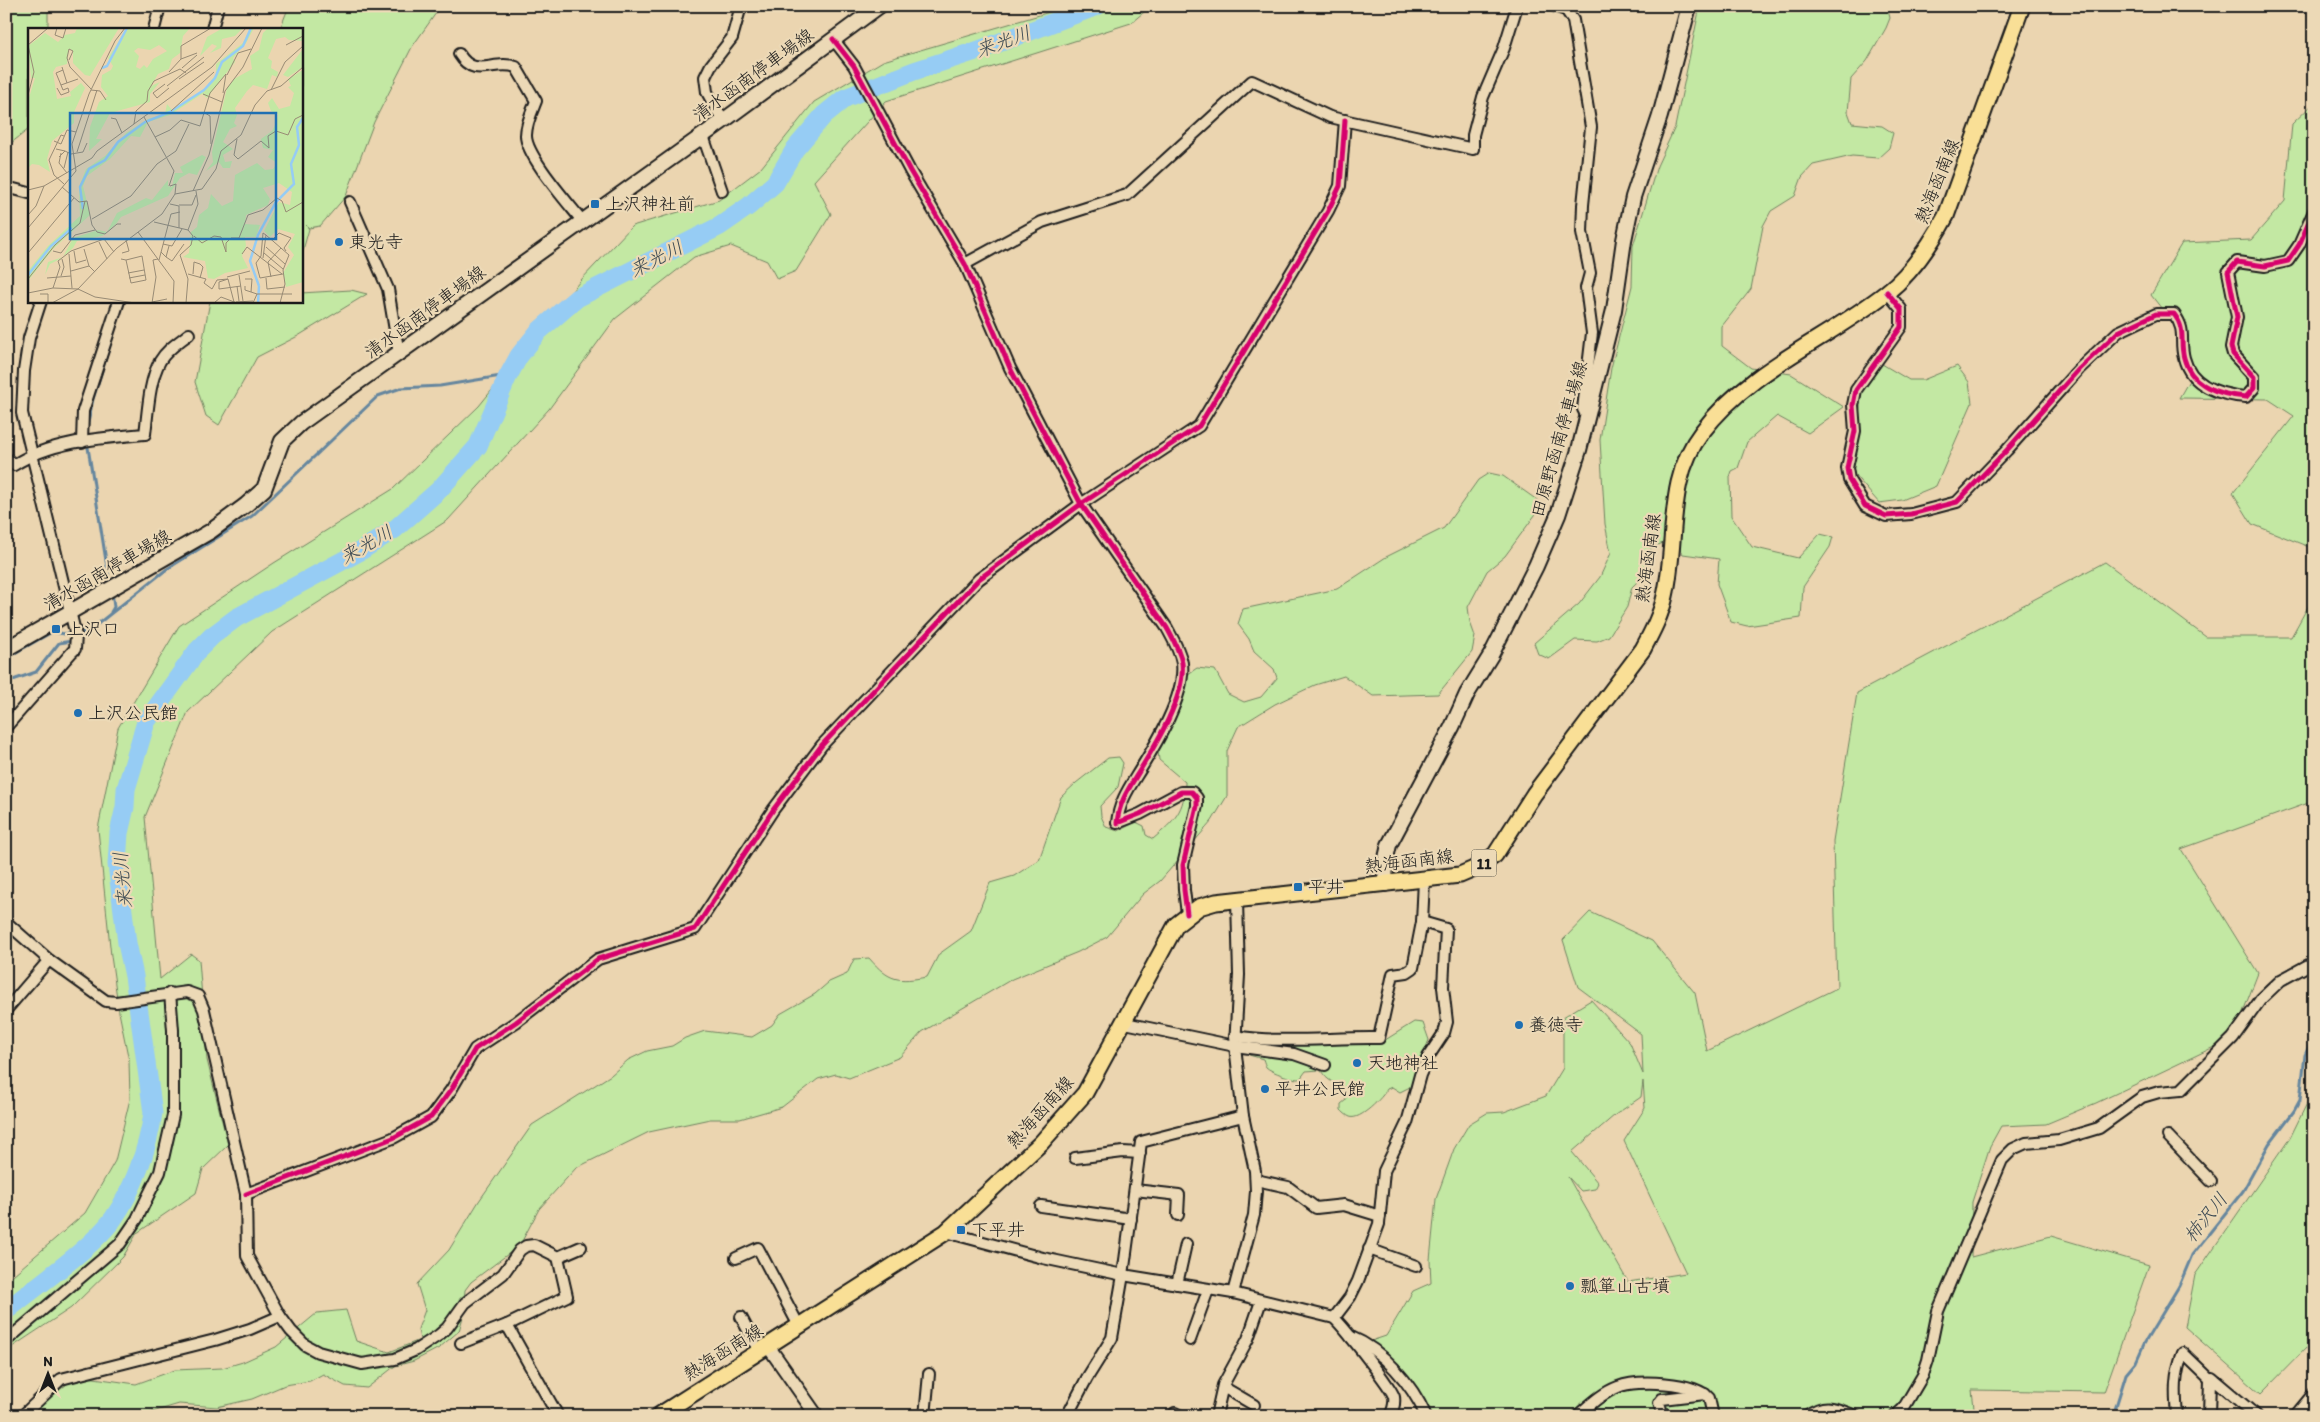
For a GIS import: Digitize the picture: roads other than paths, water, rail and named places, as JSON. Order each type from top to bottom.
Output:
[{"type":"main road","name":"清水函南停車場線","points":[[6,649],[211,531],[246,506],[264,489],[287,435],[301,423],[723,121],[833,40],[864,12],[879,6]]},
{"type":"main road","name":"田原野函南停車場線","points":[[1385,884],[1388,845],[1452,727],[1466,694],[1491,655],[1536,566],[1558,515],[1588,417],[1614,310],[1624,240],[1633,197],[1660,116],[1689,6]]},
{"type":"main road","name":"熱海函南線","points":[[658,1416],[677,1410],[764,1348],[946,1232],[1041,1143],[1085,1093],[1125,1022],[1169,936],[1187,914],[1199,907],[1216,902],[1460,875],[1474,869],[1495,855],[1534,794],[1643,649],[1658,619],[1665,596],[1674,508],[1684,462],[1701,433],[1732,398],[1773,368],[1887,292],[1932,242],[1946,216],[2022,6]]},
{"type":"street","points":[[154,28],[160,6]]},
{"type":"street","points":[[212,28],[218,6]]},
{"type":"street","points":[[723,121],[707,92],[705,77],[711,65],[732,38],[741,6]]},
{"type":"street","points":[[965,264],[1042,222],[1127,195],[1252,81],[1330,117],[1473,149],[1483,97],[1496,71],[1517,6]]},
{"type":"street","points":[[1554,6],[1566,10],[1573,20],[1576,50],[1591,127],[1582,232],[1590,273],[1586,288],[1592,334],[1583,409],[1588,417]]},
{"type":"street","points":[[833,40],[854,66],[910,170],[965,264],[1010,368],[1081,504],[1167,628],[1182,663],[1180,684],[1172,708],[1120,805],[1117,823],[1140,814],[1180,792],[1192,792],[1197,798],[1197,806],[1183,866],[1187,914]]},
{"type":"street","points":[[459,54],[468,66],[475,68],[516,67],[536,101],[526,133],[527,144],[539,166],[583,222]]},
{"type":"street","points":[[246,1194],[393,1138],[431,1117],[451,1090],[476,1049],[516,1022],[598,959],[645,947],[695,930],[773,810],[822,745],[978,579],[1081,504],[1200,426],[1328,211],[1340,186],[1345,120]]},
{"type":"street","points":[[702,136],[722,191]]},
{"type":"street","points":[[6,190],[14,189],[28,193]]},
{"type":"street","points":[[350,202],[388,288],[399,354]]},
{"type":"street","points":[[1887,292],[1901,309],[1901,327],[1856,390],[1853,405],[1855,431],[1847,468],[1849,480],[1865,506],[1877,513],[1893,516],[1911,514],[1957,502],[2079,369],[2118,332],[2156,314],[2174,314],[2181,324],[2184,358],[2190,373],[2203,386],[2232,396],[2246,397],[2254,388],[2254,378],[2233,354],[2231,346],[2237,318],[2228,272],[2238,262],[2266,266],[2288,260],[2298,245],[2314,211]]},
{"type":"street","points":[[6,728],[74,649],[76,636],[72,612],[24,423],[21,404],[29,338],[41,302]]},
{"type":"street","points":[[82,442],[83,410],[119,302]]},
{"type":"street","points":[[6,458],[14,465],[32,453],[82,442],[144,434],[154,379],[160,361],[167,352],[189,334]]},
{"type":"street","points":[[1235,1041],[1354,1037],[1379,1038],[1393,974],[1407,972],[1413,968],[1422,922],[1424,880]]},
{"type":"street","points":[[1233,1293],[1254,1215],[1256,1180],[1243,1116],[1235,1041],[1239,974],[1237,900]]},
{"type":"street","points":[[6,922],[50,960],[106,1001],[116,1002],[187,992],[198,996],[204,1010],[246,1194],[247,1256],[280,1316],[290,1331],[305,1345],[318,1352],[362,1364],[395,1359],[416,1350],[439,1335],[447,1328],[465,1303],[504,1274],[520,1250],[526,1246],[534,1245],[558,1257]]},
{"type":"street","points":[[1334,1318],[1350,1297],[1358,1281],[1380,1216],[1384,1171],[1407,1123],[1420,1075],[1428,1057],[1442,1038],[1447,1022],[1443,987],[1446,929],[1422,922]]},
{"type":"street","points":[[6,1010],[50,960]]},
{"type":"street","points":[[1895,1416],[1903,1409],[1923,1374],[1928,1360],[1938,1311],[2002,1160],[2013,1149],[2026,1143],[2060,1140],[2099,1128],[2142,1097],[2159,1092],[2181,1090],[2232,1038],[2267,992],[2281,980],[2314,962]]},
{"type":"street","points":[[6,1341],[120,1244],[137,1219],[156,1180],[173,1115],[173,1030],[167,994]]},
{"type":"street","points":[[1125,1022],[1235,1041],[1294,1054],[1325,1065]]},
{"type":"street","points":[[1066,1416],[1086,1378],[1112,1338],[1123,1275],[1141,1142],[1243,1116]]},
{"type":"street","points":[[2168,1136],[2211,1181]]},
{"type":"street","points":[[1075,1158],[1123,1152],[1140,1153]]},
{"type":"street","points":[[1256,1180],[1288,1187],[1316,1208],[1344,1205],[1380,1216]]},
{"type":"street","points":[[1135,1190],[1179,1195],[1178,1215]]},
{"type":"street","points":[[1041,1206],[1131,1219]]},
{"type":"street","points":[[946,1232],[1026,1254],[1123,1275],[1233,1293],[1334,1318],[1391,1389],[1394,1398],[1390,1416]]},
{"type":"street","points":[[1177,1284],[1186,1244]]},
{"type":"street","points":[[558,1257],[581,1247]]},
{"type":"street","points":[[736,1258],[758,1248],[798,1326]]},
{"type":"street","points":[[1369,1249],[1416,1266]]},
{"type":"street","points":[[461,1343],[507,1325],[567,1296],[558,1257]]},
{"type":"street","points":[[1190,1340],[1208,1290]]},
{"type":"street","points":[[1216,1416],[1223,1387],[1248,1339],[1261,1301]]},
{"type":"street","points":[[22,1416],[61,1380],[215,1340],[250,1329],[280,1316]]},
{"type":"street","points":[[741,1317],[817,1416]]},
{"type":"street","points":[[507,1325],[558,1416]]},
{"type":"street","points":[[1351,1337],[1366,1343],[1376,1351],[1414,1393],[1426,1416]]},
{"type":"street","points":[[2177,1416],[2176,1369],[2183,1353],[2210,1379],[2217,1381],[2256,1416]]},
{"type":"street","points":[[925,1416],[929,1374]]},
{"type":"street","points":[[2209,1416],[2210,1379]]},
{"type":"street","points":[[1577,1416],[1606,1393],[1631,1384],[1686,1386],[1705,1394],[1710,1401],[1713,1416]]},
{"type":"street","points":[[1223,1387],[1254,1405]]},
{"type":"street","points":[[2295,1416],[2314,1393]]},
{"type":"street","points":[[1662,1416],[1659,1403],[1662,1399],[1705,1394]]},
{"type":"street","points":[[1806,1416],[1818,1408],[1827,1406],[1856,1416]]},
{"type":"waterway","name":"来光川","points":[[6,1311],[77,1255],[103,1231],[121,1207],[134,1182],[144,1154],[153,1113],[117,864],[119,833],[125,807],[126,789],[146,722],[197,651],[212,636],[236,618],[359,552],[395,529],[439,490],[478,446],[507,378],[519,356],[539,331],[577,298],[720,226],[749,206],[775,183],[795,149],[824,115],[845,98],[914,71],[982,49],[1097,6]]},
{"type":"waterway","points":[[87,428],[93,399],[110,345]]},
{"type":"waterway","points":[[6,685],[10,681],[36,672],[59,643],[72,641],[85,634],[167,569],[252,516],[378,396],[401,388],[440,386],[501,376],[507,378]]},
{"type":"waterway","points":[[87,441],[110,586]]},
{"type":"waterway","points":[[111,612],[114,607],[112,592]]},
{"type":"waterway","points":[[6,658],[52,632],[72,635],[86,631]]},
{"type":"waterway","name":"柿沢川","points":[[2113,1416],[2126,1374],[2136,1362],[2144,1344],[2179,1286],[2192,1255],[2243,1191],[2269,1144],[2300,1100],[2305,1055],[2314,1035]]},
{"type":"place","name":"上沢神社前","points":[[595,204]]},
{"type":"place","name":"東光寺","points":[[339,242]]},
{"type":"place","name":"上沢口","points":[[56,629]]},
{"type":"place","name":"上沢公民館","points":[[78,713]]},
{"type":"place","name":"平井","points":[[1298,887]]},
{"type":"place","name":"養徳寺","points":[[1519,1025]]},
{"type":"place","name":"天地神社","points":[[1357,1063]]},
{"type":"place","name":"平井公民館","points":[[1265,1089]]},
{"type":"place","name":"下平井","points":[[961,1230]]},
{"type":"place","name":"瓢箪山古墳","points":[[1570,1286]]}]
